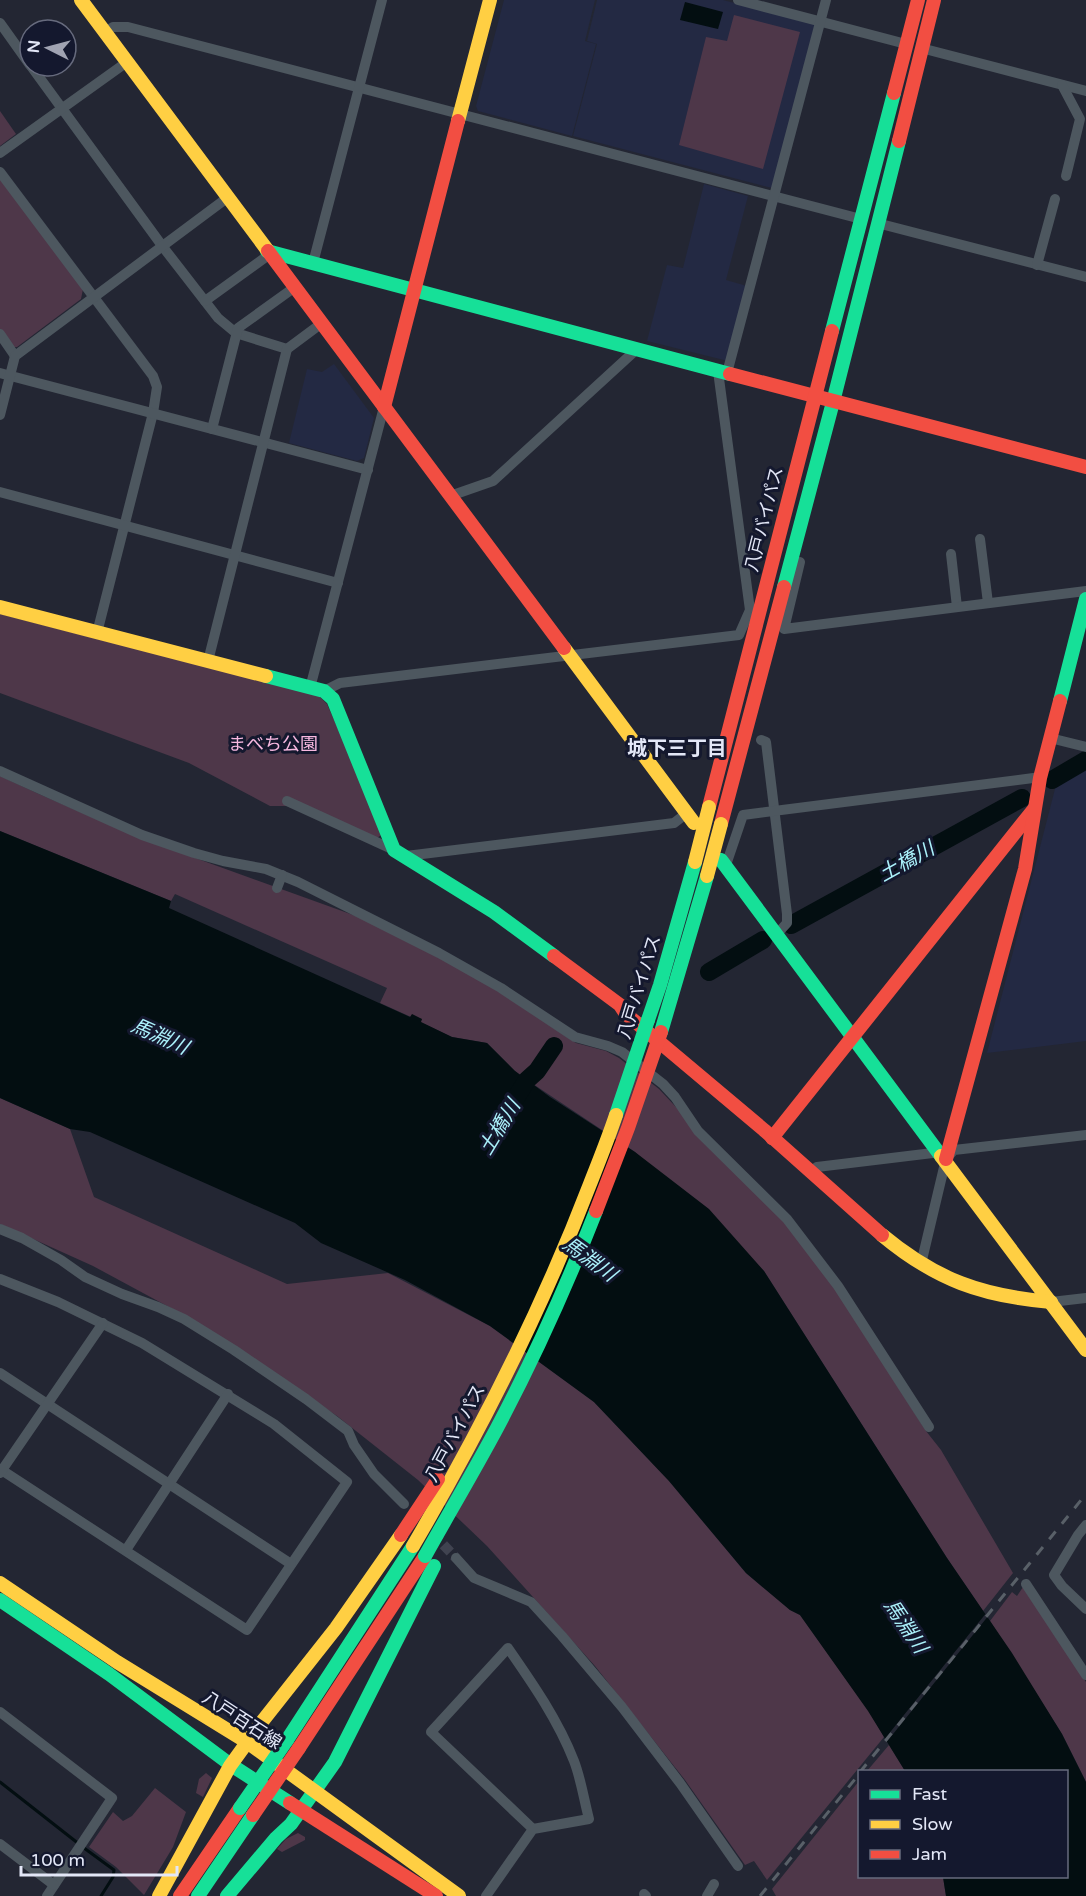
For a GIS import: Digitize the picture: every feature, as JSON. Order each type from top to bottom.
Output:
[{"type":"main road","points":[[81,0],[690,818]]},
{"type":"main road","points":[[384,407],[490,0]]},
{"type":"main road","name":"八戸バイパス","points":[[180,1896],[351,1643],[456,1472],[503,1380],[575,1223],[614,1122],[660,985],[695,862],[918,0]]},
{"type":"main road","name":"八戸バイパス","points":[[430,1561],[479,1481],[507,1410],[562,1295],[631,1124],[661,1032],[721,824],[832,402],[934,0]]},
{"type":"main road","points":[[269,252],[1086,467]]},
{"type":"main road","points":[[943,1156],[1025,869],[1040,777],[1086,599]]},
{"type":"main road","points":[[0,607],[317,689],[333,699],[400,853],[494,912],[620,1005],[626,1014],[812,1172],[880,1235],[921,1264],[947,1278],[992,1294],[1051,1302]]},
{"type":"main road","points":[[772,1138],[1036,806]]},
{"type":"main road","points":[[723,862],[1086,1350]]},
{"type":"main road","points":[[159,1896],[231,1765],[336,1628],[401,1535],[503,1380]]},
{"type":"main road","points":[[198,1896],[430,1561]]},
{"type":"main road","points":[[226,1896],[303,1810],[335,1762],[430,1561]]},
{"type":"main road","name":"八戸百石線","points":[[0,1583],[117,1662],[247,1742],[459,1896]]},
{"type":"main road","points":[[0,1600],[109,1674],[231,1765],[436,1896]]},
{"type":"street","points":[[313,263],[382,0]]},
{"type":"street","points":[[738,0],[906,44]]},
{"type":"street","points":[[384,407],[338,583],[317,689],[339,683],[740,635],[750,610],[723,372],[775,197],[826,0]]},
{"type":"street","points":[[0,23],[18,48]]},
{"type":"street","points":[[105,32],[113,27],[128,27],[861,219]]},
{"type":"street","points":[[921,48],[1086,91]]},
{"type":"street","points":[[0,153],[127,62]]},
{"type":"street","points":[[39,78],[218,318],[236,333],[286,349]]},
{"type":"street","points":[[1062,85],[1080,119],[1066,176]]},
{"type":"street","points":[[0,172],[153,376],[157,387],[153,413],[96,633]]},
{"type":"street","points":[[0,415],[5,374],[15,356],[227,198]]},
{"type":"street","points":[[1037,265],[1055,199]]},
{"type":"street","points":[[877,223],[1086,277]]},
{"type":"street","points":[[205,302],[269,252]]},
{"type":"street","points":[[212,429],[238,328],[295,287]]},
{"type":"street","points":[[208,662],[286,349],[321,323]]},
{"type":"street","points":[[0,334],[15,356]]},
{"type":"street","points":[[450,496],[493,481],[637,349]]},
{"type":"street","points":[[5,374],[368,470]]},
{"type":"street","points":[[0,492],[338,583]]},
{"type":"street","points":[[805,500],[814,509],[784,629],[1086,591]]},
{"type":"street","points":[[980,539],[988,603]]},
{"type":"street","points":[[951,554],[957,608]]},
{"type":"street","points":[[1050,738],[1086,747]]},
{"type":"street","points":[[761,740],[766,742],[787,914],[786,923],[777,934]]},
{"type":"street","points":[[0,771],[142,835],[204,856],[266,869],[282,875],[439,953],[501,988],[575,1037],[622,1052],[663,1084],[675,1097],[698,1131],[787,1219],[838,1287],[929,1427]]},
{"type":"street","points":[[723,862],[743,815],[1040,777]]},
{"type":"street","points":[[287,801],[400,853],[674,823],[690,818]]},
{"type":"street","points":[[277,888],[282,875]]},
{"type":"street","points":[[812,1172],[817,1167],[943,1156],[954,1150],[1086,1135]]},
{"type":"street","points":[[921,1264],[943,1156]]},
{"type":"street","points":[[0,1229],[22,1238],[61,1260],[85,1277],[122,1294],[158,1306],[184,1319],[288,1387],[348,1431],[354,1445],[374,1474],[404,1504]]},
{"type":"street","points":[[0,1279],[58,1302],[103,1323],[142,1342],[274,1424],[347,1482],[247,1630],[1,1471],[103,1323]]},
{"type":"street","points":[[1051,1302],[1086,1298]]},
{"type":"street","points":[[0,1374],[291,1564]]},
{"type":"street","points":[[126,1550],[228,1394]]},
{"type":"street","points":[[1086,1525],[1054,1575],[1086,1609]]},
{"type":"street","points":[[456,1558],[474,1578],[531,1602],[547,1619],[629,1717],[680,1783],[738,1866]]},
{"type":"street","points":[[1026,1584],[1086,1675]]},
{"type":"street","points":[[486,1896],[533,1829],[589,1820],[574,1762],[556,1722],[537,1688],[508,1648],[431,1732],[533,1829]]},
{"type":"street","points":[[2,1718],[112,1798],[47,1896]]},
{"type":"street","points":[[0,1844],[54,1885]]},
{"type":"street","points":[[707,1896],[714,1884]]},
{"type":"shaded area","points":[[504,0],[595,0],[585,41],[596,44],[572,136],[478,111],[476,106]]},
{"type":"shaded area","points":[[597,0],[723,0],[815,24],[772,188],[573,136],[597,44],[587,41]]},
{"type":"shaded area","points":[[704,184],[748,196],[726,280],[747,286],[728,361],[647,341],[667,265],[683,268]]},
{"type":"shaded area","points":[[334,364],[374,418],[364,458],[357,461],[289,443],[307,369],[322,372]]},
{"type":"shaded area","points":[[1086,767],[1086,1041],[987,1053],[1056,785]]},
{"type":"green space","points":[[734,15],[800,32],[763,169],[679,145],[706,37],[727,41]]},
{"type":"green space","points":[[0,111],[16,134],[0,146]]},
{"type":"green space","points":[[0,179],[83,289],[81,299],[17,347],[12,347],[0,330]]},
{"type":"green space","name":"まべち公園","points":[[0,614],[319,696],[327,704],[384,833],[377,838],[289,806],[270,806],[189,763],[0,693]]},
{"type":"green space","points":[[0,776],[140,838],[356,916],[437,956],[498,991],[576,1043],[606,1051],[619,1058],[659,1089],[784,1222],[835,1288],[926,1431],[941,1450],[1013,1573],[983,1611],[764,1271],[635,1152],[527,1080],[487,1043],[452,1037],[420,1022],[422,1019],[411,1017],[380,1003],[387,988],[175,894],[171,901],[0,831]]},
{"type":"green space","points":[[0,1098],[70,1129],[94,1197],[287,1284],[388,1273],[490,1326],[594,1402],[669,1481],[746,1573],[790,1610],[800,1615],[869,1711],[884,1737],[767,1880],[754,1861],[745,1865],[685,1780],[595,1666],[487,1546],[418,1480],[337,1416],[193,1320],[93,1266],[0,1224]]},
{"type":"green space","points":[[1023,1587],[1086,1682],[1086,1782],[1062,1734],[990,1621],[1012,1592],[1017,1596]]},
{"type":"green space","points":[[889,1745],[904,1770],[868,1770]]},
{"type":"green space","points":[[206,1773],[212,1778],[203,1797],[196,1793],[199,1779]]},
{"type":"green space","points":[[858,1782],[858,1878],[943,1878],[946,1896],[776,1896],[772,1889]]},
{"type":"green space","points":[[155,1788],[186,1812],[173,1847],[144,1895],[116,1867],[89,1847],[113,1812],[123,1821],[132,1816]]},
{"type":"green space","points":[[298,1833],[305,1837],[305,1840],[282,1852],[277,1849],[286,1839]]},
{"type":"water","points":[[685,2],[723,12],[718,29],[680,20]]},
{"type":"water","name":"馬淵川","points":[[0,831],[171,901],[169,908],[410,1017],[412,1014],[422,1019],[421,1022],[452,1037],[487,1043],[515,1071],[550,1097],[635,1152],[709,1209],[764,1271],[1062,1734],[1086,1782],[1086,1896],[946,1896],[943,1878],[1068,1878],[1068,1770],[904,1770],[868,1711],[800,1615],[790,1610],[746,1573],[669,1481],[594,1402],[490,1326],[405,1280],[321,1243],[295,1223],[90,1132],[70,1129],[0,1098]]},
{"type":"pier","points":[[987,1612],[989,1615],[885,1744],[883,1741]]},
{"type":"waterway","name":"土橋川","points":[[1052,780],[1086,760]]},
{"type":"waterway","name":"土橋川","points":[[791,925],[1022,798]]},
{"type":"waterway","name":"土橋川","points":[[709,972],[763,940]]},
{"type":"waterway","name":"土橋川","points":[[514,1101],[527,1080],[537,1071],[554,1046]]},
{"type":"waterway","points":[[0,1782],[79,1844]]},
{"type":"waterway","points":[[84,1848],[114,1870],[113,1877],[101,1896]]},
{"type":"tunnel","points":[[433,1534],[456,1558]]},
{"type":"railway","points":[[862,1770],[1086,1494]]},
{"type":"railway","points":[[760,1896],[858,1775]]},
{"type":"traffic: fast","points":[[832,331],[894,93]]},
{"type":"traffic: fast","points":[[784,587],[899,141]]},
{"type":"traffic: fast","points":[[267,251],[730,374]]},
{"type":"traffic: fast","points":[[1060,701],[1086,599]]},
{"type":"traffic: fast","points":[[266,676],[324,691],[333,699],[394,850],[494,912],[554,956]]},
{"type":"traffic: fast","points":[[721,860],[941,1156]]},
{"type":"traffic: fast","points":[[648,1020],[695,862]]},
{"type":"traffic: fast","points":[[661,1032],[707,876]]},
{"type":"traffic: fast","points":[[616,1115],[648,1020]]},
{"type":"traffic: fast","points":[[425,1556],[524,1375],[562,1294],[596,1211]]},
{"type":"traffic: fast","points":[[287,1740],[413,1546]]},
{"type":"traffic: fast","points":[[227,1896],[276,1838],[291,1824],[335,1762],[434,1566]]},
{"type":"traffic: fast","points":[[0,1600],[109,1674],[231,1765],[290,1803]]},
{"type":"traffic: fast","points":[[240,1808],[287,1740]]},
{"type":"traffic: fast","points":[[198,1896],[253,1815]]},
{"type":"traffic: slow","points":[[81,0],[268,251]]},
{"type":"traffic: slow","points":[[458,121],[490,0]]},
{"type":"traffic: slow","points":[[0,607],[266,676]]},
{"type":"traffic: slow","points":[[564,648],[694,823]]},
{"type":"traffic: slow","points":[[695,862],[709,807]]},
{"type":"traffic: slow","points":[[707,876],[721,824]]},
{"type":"traffic: slow","points":[[413,1546],[463,1458],[531,1323],[571,1231],[616,1115]]},
{"type":"traffic: slow","points":[[941,1156],[1086,1350]]},
{"type":"traffic: slow","points":[[882,1235],[921,1264],[961,1283],[1003,1295],[1051,1302]]},
{"type":"traffic: slow","points":[[159,1896],[230,1766],[336,1628],[401,1535]]},
{"type":"traffic: slow","points":[[0,1583],[117,1662],[247,1742],[459,1896]]},
{"type":"traffic: jam","points":[[894,93],[918,0]]},
{"type":"traffic: jam","points":[[899,141],[934,0]]},
{"type":"traffic: jam","points":[[384,407],[458,121]]},
{"type":"traffic: jam","points":[[268,251],[564,648]]},
{"type":"traffic: jam","points":[[709,807],[832,331]]},
{"type":"traffic: jam","points":[[730,374],[1086,467]]},
{"type":"traffic: jam","points":[[721,824],[784,587]]},
{"type":"traffic: jam","points":[[946,1159],[1025,869],[1040,778],[1060,701]]},
{"type":"traffic: jam","points":[[772,1138],[1034,809]]},
{"type":"traffic: jam","points":[[554,956],[620,1005],[626,1014],[764,1130],[882,1235]]},
{"type":"traffic: jam","points":[[596,1211],[661,1032]]},
{"type":"traffic: jam","points":[[401,1535],[438,1479]]},
{"type":"traffic: jam","points":[[299,1748],[425,1556]]},
{"type":"traffic: jam","points":[[253,1815],[299,1748]]},
{"type":"traffic: jam","points":[[290,1803],[436,1896]]},
{"type":"traffic: jam","points":[[180,1896],[240,1808]]},
{"type":"district","name":"城下三丁目","points":[[677,748]]}]
